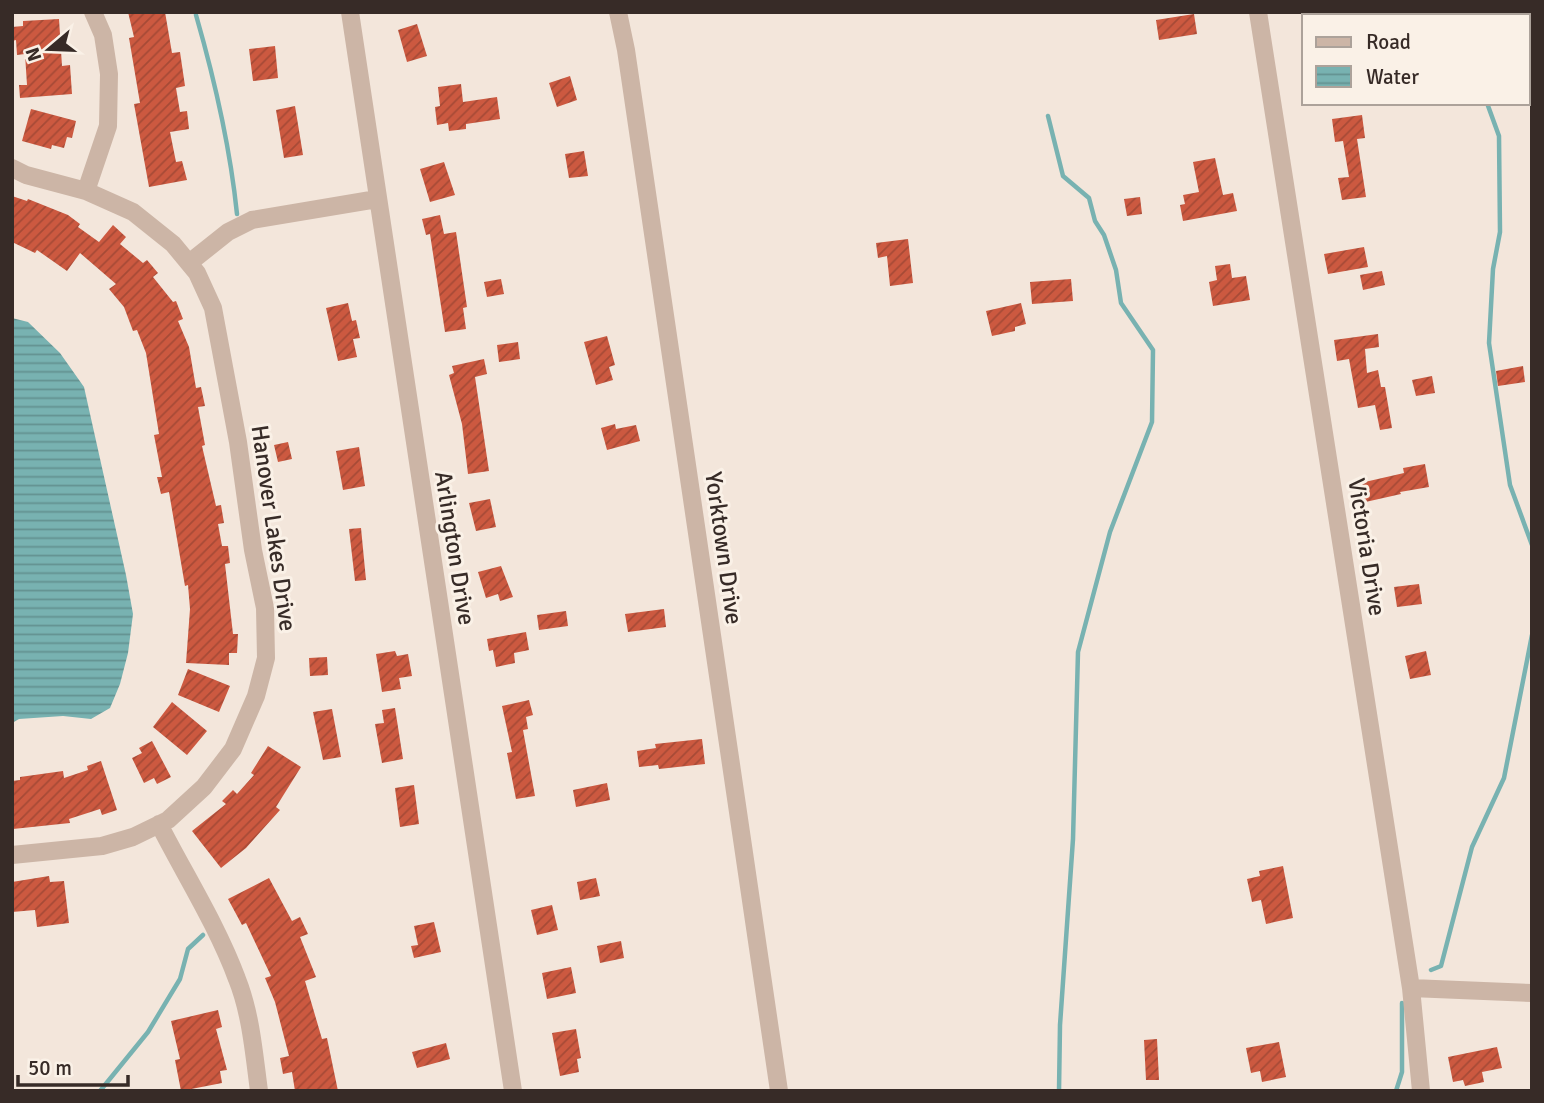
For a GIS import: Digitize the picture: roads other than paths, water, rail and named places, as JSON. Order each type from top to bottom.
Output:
[{"type":"street","points":[[86,191],[108,126],[109,74],[103,35],[93,12]]},
{"type":"street","name":"Arlington Drive","points":[[350,12],[513,1091]]},
{"type":"street","name":"Yorktown Drive","points":[[618,12],[628,64],[779,1091]]},
{"type":"street","name":"Victoria Drive","points":[[1258,12],[1411,988],[1422,1091]]},
{"type":"street","name":"Hanover Lakes Drive","points":[[12,168],[26,175],[86,191],[134,212],[173,244],[197,273],[213,308],[238,442],[253,550],[265,608],[266,658],[256,696],[233,749],[204,787],[168,820],[133,837],[102,846],[12,855]]},
{"type":"street","points":[[189,263],[228,232],[251,220],[377,199]]},
{"type":"street","points":[[159,824],[226,952],[238,981],[246,1008],[260,1091]]},
{"type":"street","points":[[1411,988],[1532,993]]},
{"type":"water","points":[[12,318],[28,322],[60,353],[84,387],[126,575],[133,614],[128,653],[110,708],[91,719],[63,716],[19,719],[12,723]]},
{"type":"waterway","points":[[196,15],[221,114],[237,214]]},
{"type":"waterway","points":[[1488,105],[1499,136],[1500,232],[1493,269],[1489,343],[1510,485],[1532,545]]},
{"type":"waterway","points":[[1048,116],[1063,176],[1089,198],[1095,221],[1104,235],[1116,270],[1121,303],[1153,350],[1152,422],[1110,532],[1078,652],[1073,839],[1060,1025],[1059,1091]]},
{"type":"waterway","points":[[1431,970],[1441,966],[1472,847],[1504,778],[1532,635]]},
{"type":"waterway","points":[[100,1091],[148,1032],[180,979],[188,949],[203,935]]},
{"type":"waterway","points":[[1396,1091],[1402,1072],[1402,1003]]}]
